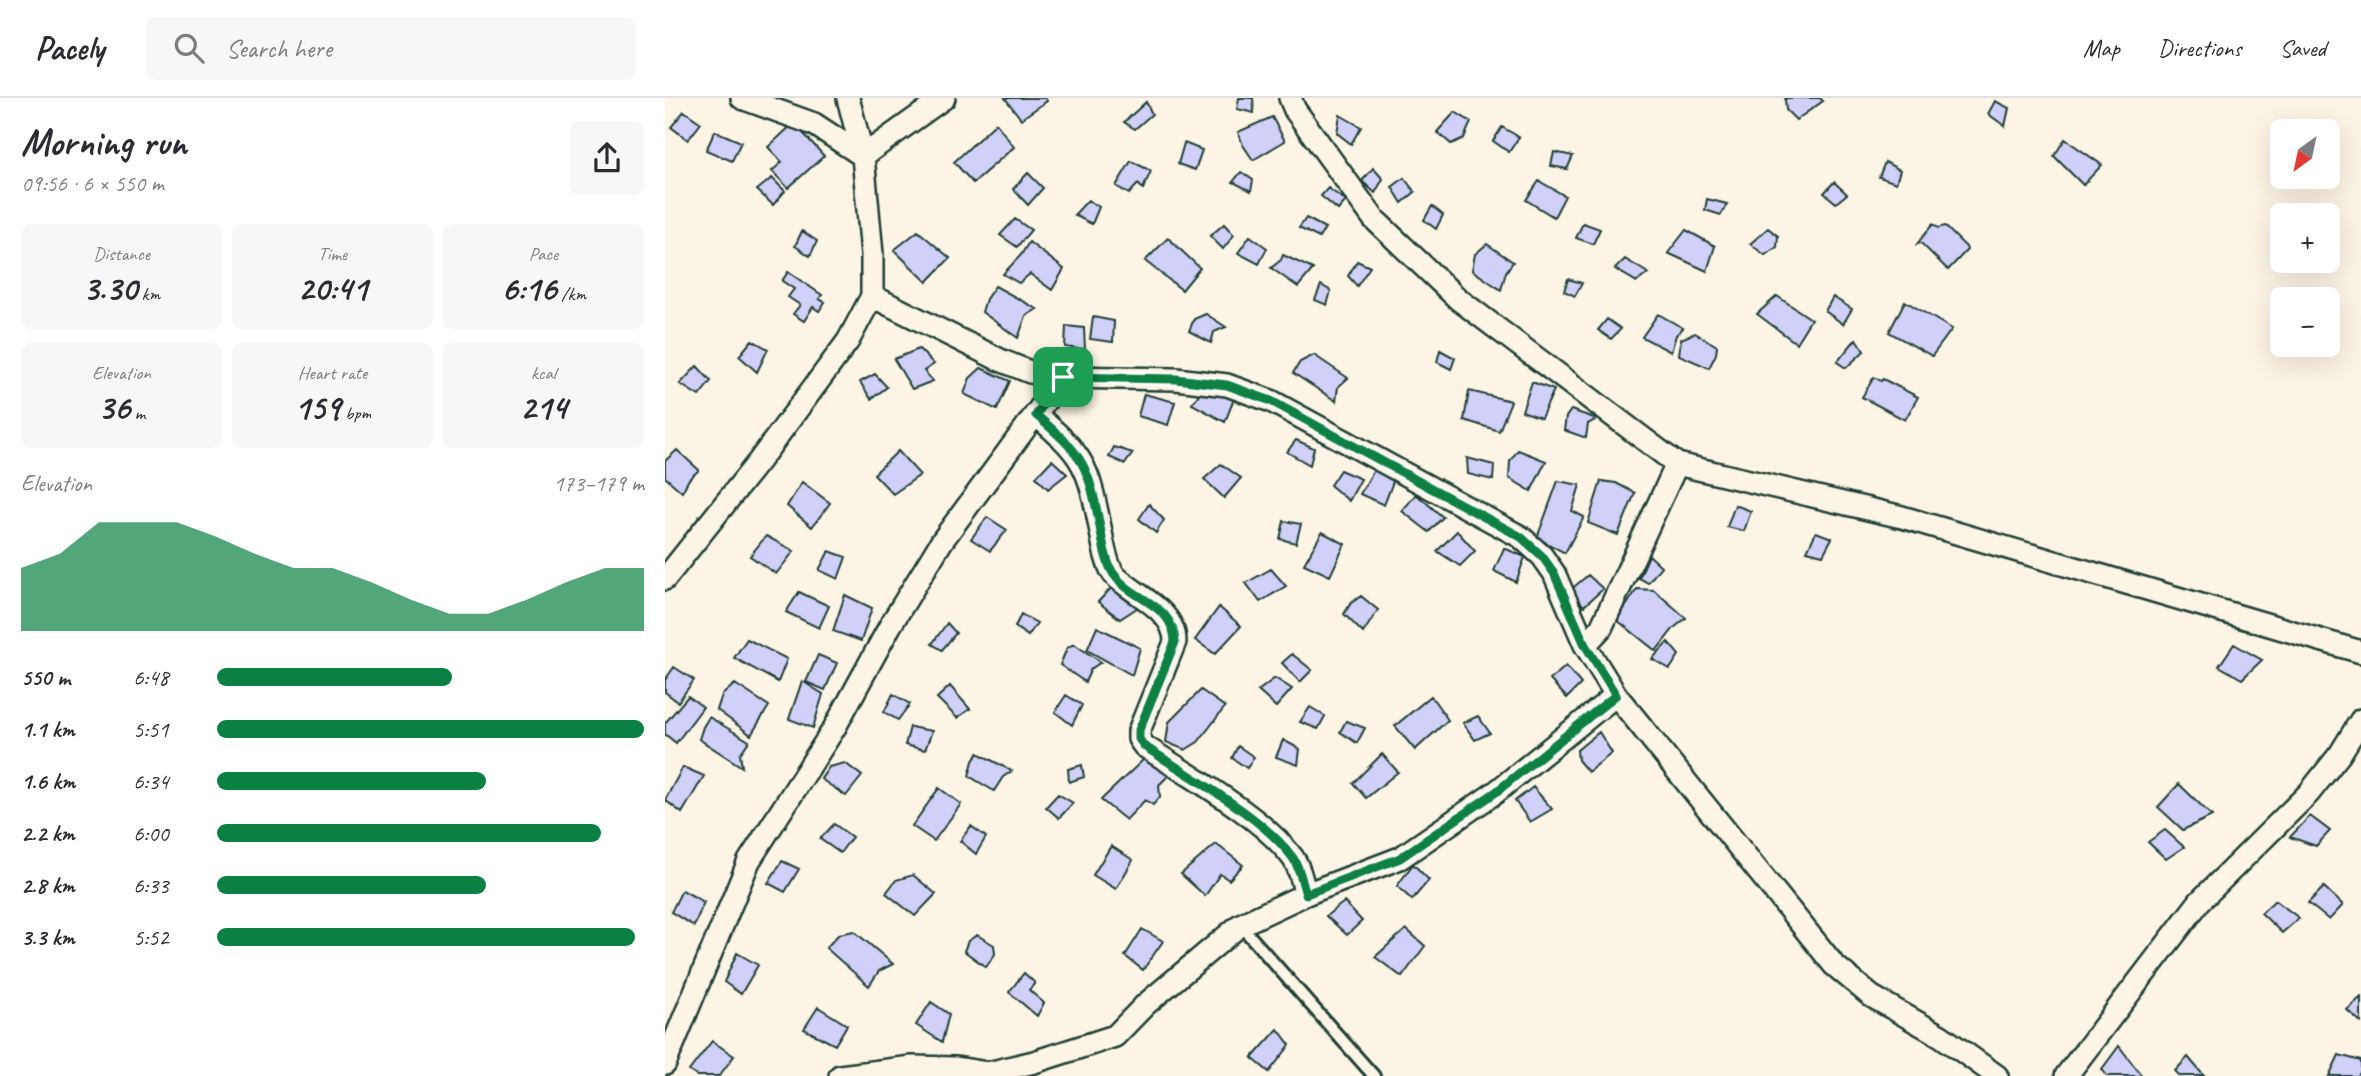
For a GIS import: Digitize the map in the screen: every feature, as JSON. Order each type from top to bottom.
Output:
[{"type":"street","points":[[742,98],[814,124],[863,156]]},
{"type":"street","points":[[665,579],[759,461],[848,341],[872,296],[872,254],[863,156],[848,98]]},
{"type":"street","points":[[863,156],[944,98]]},
{"type":"street","points":[[1290,98],[1294,110],[1374,219],[1458,299],[1677,464],[1902,517],[2361,652]]},
{"type":"street","points":[[872,296],[1000,360],[1030,372],[1063,377],[1176,379],[1227,385],[1271,401],[1521,537],[1542,556],[1554,573],[1585,645],[1616,695],[1834,965],[1871,996],[1941,1036],[1997,1076]]},
{"type":"street","points":[[665,1064],[749,861],[835,727],[890,626],[942,541],[1063,377]]},
{"type":"street","points":[[1036,415],[1067,441],[1081,458],[1092,482],[1104,544],[1114,575],[1170,619],[1175,631],[1175,642],[1139,730],[1139,739],[1144,746],[1278,840],[1295,860],[1306,894]]},
{"type":"street","points":[[1585,645],[1601,628],[1677,464]]},
{"type":"street","points":[[840,1076],[912,1066],[988,1073],[1034,1062],[1115,1036],[1146,1004],[1240,925],[1306,894],[1400,858],[1496,792],[1616,695]]},
{"type":"street","points":[[2066,1076],[2200,901],[2309,793],[2340,754],[2361,720]]},
{"type":"lane","points":[[1240,925],[1374,1076]]},
{"type":"building","points":[[1005,98],[1045,98],[1047,101],[1021,119]]},
{"type":"building","points":[[1239,98],[1253,98],[1254,113],[1237,109]]},
{"type":"building","points":[[1787,98],[1820,98],[1823,101],[1796,120],[1786,110]]},
{"type":"building","points":[[1995,101],[2009,108],[2005,126],[1988,114]]},
{"type":"building","points":[[1146,102],[1152,114],[1135,129],[1124,122]]},
{"type":"building","points":[[684,111],[701,123],[688,140],[671,127]]},
{"type":"building","points":[[1455,112],[1471,122],[1464,138],[1451,144],[1437,132]]},
{"type":"building","points":[[1340,115],[1361,127],[1351,144],[1337,133]]},
{"type":"building","points":[[1272,117],[1285,141],[1253,160],[1238,132]]},
{"type":"building","points":[[794,123],[824,156],[788,188],[772,171],[782,162],[768,147]]},
{"type":"building","points":[[996,123],[1014,147],[973,183],[954,162]]},
{"type":"building","points":[[1502,127],[1519,137],[1509,152],[1493,141]]},
{"type":"building","points":[[715,131],[741,142],[732,161],[706,150]]},
{"type":"building","points":[[2065,139],[2102,165],[2083,185],[2054,156]]},
{"type":"building","points":[[1184,143],[1202,150],[1195,170],[1178,164]]},
{"type":"building","points":[[1554,152],[1573,156],[1567,169],[1551,166]]},
{"type":"building","points":[[1131,161],[1151,171],[1143,189],[1138,184],[1129,194],[1116,186]]},
{"type":"building","points":[[1885,162],[1900,170],[1896,183],[1879,177]]},
{"type":"building","points":[[1373,168],[1383,179],[1375,193],[1362,181]]},
{"type":"building","points":[[1241,172],[1253,180],[1251,191],[1233,182]]},
{"type":"building","points":[[1028,173],[1043,188],[1028,205],[1013,189]]},
{"type":"building","points":[[772,178],[785,191],[773,205],[757,190]]},
{"type":"building","points":[[1404,178],[1415,192],[1402,203],[1392,187]]},
{"type":"building","points":[[1539,181],[1565,196],[1554,217],[1526,200]]},
{"type":"building","points":[[1834,182],[1847,194],[1836,203],[1824,193]]},
{"type":"building","points":[[1328,188],[1346,201],[1338,210],[1321,196]]},
{"type":"building","points":[[1707,199],[1727,204],[1721,215],[1705,210]]},
{"type":"building","points":[[1088,200],[1099,207],[1092,224],[1074,215]]},
{"type":"building","points":[[1432,206],[1443,215],[1436,229],[1424,220]]},
{"type":"building","points":[[1306,218],[1325,228],[1319,238],[1299,228]]},
{"type":"building","points":[[1015,219],[1031,230],[1017,247],[1000,235]]},
{"type":"building","points":[[1583,223],[1600,229],[1593,244],[1576,238]]},
{"type":"building","points":[[1224,224],[1234,235],[1223,249],[1210,236]]},
{"type":"building","points":[[1933,224],[1938,228],[1945,226],[1967,250],[1948,270],[1921,243],[1917,244]]},
{"type":"building","points":[[1768,228],[1778,236],[1777,247],[1765,255],[1750,244]]},
{"type":"building","points":[[1686,230],[1715,246],[1707,271],[1668,253]]},
{"type":"building","points":[[802,231],[817,241],[810,256],[795,246]]},
{"type":"building","points":[[918,231],[950,258],[927,282],[894,250]]},
{"type":"building","points":[[1250,236],[1267,248],[1259,264],[1238,253]]},
{"type":"building","points":[[1168,238],[1200,268],[1182,290],[1145,261]]},
{"type":"building","points":[[1029,242],[1064,269],[1052,290],[1030,274],[1019,283],[1003,274]]},
{"type":"building","points":[[1487,244],[1513,262],[1506,272],[1501,290],[1472,270],[1475,254]]},
{"type":"building","points":[[1283,255],[1313,269],[1298,287],[1271,268]]},
{"type":"building","points":[[1625,259],[1648,273],[1637,282],[1615,269]]},
{"type":"building","points":[[1357,261],[1370,267],[1357,286],[1348,276]]},
{"type":"building","points":[[788,272],[822,295],[819,299],[825,302],[819,311],[813,307],[804,321],[793,314],[800,305],[788,297],[794,289],[782,281]]},
{"type":"building","points":[[1568,279],[1582,283],[1575,296],[1564,291]]},
{"type":"building","points":[[1321,285],[1331,291],[1327,305],[1315,300]]},
{"type":"building","points":[[995,286],[1037,309],[1026,316],[1018,338],[982,312],[986,299]]},
{"type":"building","points":[[1777,296],[1811,319],[1796,343],[1757,314]]},
{"type":"building","points":[[1833,297],[1852,309],[1843,324],[1825,311]]},
{"type":"building","points":[[1905,301],[1952,329],[1932,356],[1889,332]]},
{"type":"building","points":[[1206,314],[1226,327],[1214,332],[1211,343],[1189,331],[1194,319]]},
{"type":"building","points":[[1658,314],[1683,328],[1676,335],[1671,352],[1642,337]]},
{"type":"building","points":[[1093,317],[1114,321],[1113,342],[1090,339]]},
{"type":"building","points":[[1607,319],[1621,329],[1611,339],[1598,330]]},
{"type":"building","points":[[1066,326],[1084,328],[1085,350],[1065,347]]},
{"type":"building","points":[[1695,333],[1717,346],[1709,368],[1679,355],[1681,339]]},
{"type":"building","points":[[1856,339],[1864,351],[1846,368],[1837,362]]},
{"type":"building","points":[[752,340],[768,349],[757,372],[739,356]]},
{"type":"building","points":[[919,349],[934,364],[924,371],[933,381],[912,389],[894,359]]},
{"type":"building","points":[[1440,350],[1455,358],[1451,369],[1437,362]]},
{"type":"building","points":[[1314,355],[1348,378],[1338,387],[1336,401],[1293,373],[1300,362]]},
{"type":"building","points":[[697,366],[711,381],[699,396],[680,384]]},
{"type":"building","points":[[981,368],[1010,381],[997,410],[964,394],[970,378]]},
{"type":"building","points":[[875,374],[887,387],[871,399],[860,382]]},
{"type":"building","points":[[1874,377],[1918,397],[1905,420],[1862,397]]},
{"type":"building","points":[[1532,382],[1554,390],[1541,418],[1522,411]]},
{"type":"building","points":[[1206,384],[1235,396],[1225,422],[1192,404]]},
{"type":"building","points":[[1469,391],[1511,401],[1499,431],[1464,420]]},
{"type":"building","points":[[1144,394],[1175,402],[1168,425],[1138,416]]},
{"type":"building","points":[[1571,410],[1597,419],[1588,424],[1586,438],[1564,430],[1566,417]]},
{"type":"building","points":[[1296,440],[1314,448],[1310,465],[1287,452]]},
{"type":"building","points":[[1114,447],[1133,453],[1125,464],[1109,457]]},
{"type":"building","points":[[677,450],[699,470],[689,479],[682,492],[665,477],[665,461]]},
{"type":"building","points":[[1518,450],[1546,461],[1531,491],[1509,478],[1510,461]]},
{"type":"building","points":[[898,451],[920,475],[893,494],[874,474]]},
{"type":"building","points":[[1467,458],[1494,465],[1493,480],[1468,474]]},
{"type":"building","points":[[1052,460],[1067,474],[1048,489],[1036,477]]},
{"type":"building","points":[[1221,464],[1241,478],[1224,498],[1204,479]]},
{"type":"building","points":[[1340,470],[1361,479],[1349,501],[1330,485]]},
{"type":"building","points":[[1374,470],[1394,479],[1384,505],[1360,494]]},
{"type":"building","points":[[1558,481],[1580,485],[1572,511],[1584,517],[1565,553],[1537,538]]},
{"type":"building","points":[[1601,481],[1616,483],[1635,493],[1618,535],[1588,523]]},
{"type":"building","points":[[802,482],[830,503],[812,527],[787,506]]},
{"type":"building","points":[[1416,494],[1443,517],[1429,532],[1402,511]]},
{"type":"building","points":[[1149,504],[1164,520],[1156,533],[1139,519]]},
{"type":"building","points":[[1735,505],[1751,511],[1744,531],[1727,527]]},
{"type":"building","points":[[987,517],[1007,530],[990,551],[971,539]]},
{"type":"building","points":[[1284,521],[1301,524],[1296,543],[1280,539]]},
{"type":"building","points":[[1457,531],[1475,551],[1460,566],[1437,551]]},
{"type":"building","points":[[1322,532],[1345,544],[1330,576],[1304,564]]},
{"type":"building","points":[[1816,532],[1832,538],[1823,555],[1807,551]]},
{"type":"building","points":[[766,536],[794,551],[776,574],[750,556]]},
{"type":"building","points":[[1504,548],[1525,557],[1516,582],[1494,571]]},
{"type":"building","points":[[829,551],[846,557],[838,579],[819,570]]},
{"type":"building","points":[[1649,555],[1661,566],[1648,583],[1639,578]]},
{"type":"building","points":[[1271,569],[1286,586],[1260,602],[1246,583]]},
{"type":"building","points":[[1588,575],[1603,589],[1584,606],[1569,591]]},
{"type":"building","points":[[1115,584],[1140,606],[1120,619],[1098,602]]},
{"type":"building","points":[[1637,589],[1654,590],[1686,618],[1674,628],[1656,651],[1617,620]]},
{"type":"building","points":[[799,592],[829,606],[819,628],[786,612]]},
{"type":"building","points":[[845,595],[872,608],[861,641],[833,631]]},
{"type":"building","points":[[1361,596],[1378,610],[1363,633],[1344,614],[1351,603]]},
{"type":"building","points":[[1219,607],[1241,626],[1215,654],[1195,640]]},
{"type":"building","points":[[1021,614],[1037,623],[1028,636],[1015,627]]},
{"type":"building","points":[[947,623],[956,633],[942,650],[932,644]]},
{"type":"building","points":[[1097,627],[1140,648],[1132,675],[1087,650]]},
{"type":"building","points":[[747,639],[787,659],[778,682],[734,658]]},
{"type":"building","points":[[1668,642],[1679,655],[1670,669],[1652,659]]},
{"type":"building","points":[[1074,644],[1101,662],[1091,669],[1085,682],[1060,665],[1067,648]]},
{"type":"building","points":[[2234,644],[2262,660],[2242,679],[2219,666]]},
{"type":"building","points":[[1292,654],[1312,670],[1300,682],[1282,663]]},
{"type":"building","points":[[818,655],[837,663],[825,690],[806,682]]},
{"type":"building","points":[[1566,666],[1581,684],[1567,698],[1550,680]]},
{"type":"building","points":[[674,667],[694,680],[678,702],[665,692],[665,680]]},
{"type":"building","points":[[1275,678],[1292,689],[1276,707],[1258,691]]},
{"type":"building","points":[[802,681],[823,694],[813,728],[789,719]]},
{"type":"building","points":[[735,684],[769,706],[751,735],[717,710],[722,695]]},
{"type":"building","points":[[950,686],[970,709],[957,718],[937,698]]},
{"type":"building","points":[[1201,690],[1225,707],[1198,742],[1185,750],[1166,742],[1169,722]]},
{"type":"building","points":[[893,694],[910,704],[898,720],[884,712]]},
{"type":"building","points":[[1066,695],[1082,705],[1072,725],[1055,712]]},
{"type":"building","points":[[688,696],[703,707],[676,743],[665,734],[665,723]]},
{"type":"building","points":[[1431,696],[1448,720],[1415,750],[1395,726]]},
{"type":"building","points":[[1310,707],[1325,716],[1318,729],[1300,722]]},
{"type":"building","points":[[1478,716],[1490,733],[1475,740],[1463,723]]},
{"type":"building","points":[[709,717],[749,741],[740,754],[742,767],[699,739]]},
{"type":"building","points":[[1346,721],[1365,728],[1357,743],[1340,732]]},
{"type":"building","points":[[910,727],[932,731],[925,750],[905,745]]},
{"type":"building","points":[[1599,732],[1612,753],[1588,772],[1578,760],[1577,750]]},
{"type":"building","points":[[1283,740],[1300,749],[1298,765],[1276,757]]},
{"type":"building","points":[[1238,746],[1254,757],[1247,768],[1232,758]]},
{"type":"building","points":[[978,753],[1012,771],[1003,777],[994,791],[969,776]]},
{"type":"building","points":[[1382,754],[1398,772],[1366,798],[1353,783]]},
{"type":"building","points":[[1146,757],[1168,776],[1159,785],[1160,797],[1153,805],[1145,800],[1126,820],[1101,800]]},
{"type":"building","points":[[845,763],[862,776],[846,796],[821,779],[829,767]]},
{"type":"building","points":[[1082,765],[1084,777],[1069,782],[1068,769]]},
{"type":"building","points":[[683,767],[704,776],[682,813],[665,800]]},
{"type":"building","points":[[2179,784],[2212,816],[2183,830],[2158,807]]},
{"type":"building","points":[[1533,787],[1552,809],[1530,822],[1515,801]]},
{"type":"building","points":[[939,788],[961,804],[934,841],[912,826]]},
{"type":"building","points":[[1058,794],[1073,803],[1059,818],[1046,807]]},
{"type":"building","points":[[2310,816],[2330,831],[2316,846],[2290,837]]},
{"type":"building","points":[[834,824],[852,837],[840,853],[820,839]]},
{"type":"building","points":[[971,826],[986,837],[976,854],[960,841]]},
{"type":"building","points":[[2165,830],[2184,847],[2166,859],[2148,842]]},
{"type":"building","points":[[1216,844],[1243,865],[1229,880],[1220,874],[1205,896],[1181,874]]},
{"type":"building","points":[[1111,846],[1133,860],[1116,889],[1093,875]]},
{"type":"building","points":[[782,861],[799,869],[785,892],[768,883]]},
{"type":"building","points":[[1413,864],[1429,880],[1412,900],[1397,886]]},
{"type":"building","points":[[913,875],[936,894],[915,916],[886,893],[896,880]]},
{"type":"building","points":[[2324,887],[2343,905],[2329,920],[2308,903]]},
{"type":"building","points":[[682,890],[704,902],[694,926],[671,912]]},
{"type":"building","points":[[2275,900],[2299,918],[2282,933],[2261,913]]},
{"type":"building","points":[[1344,902],[1362,921],[1347,935],[1326,916]]},
{"type":"building","points":[[1142,929],[1163,941],[1143,970],[1125,956]]},
{"type":"building","points":[[1406,929],[1425,946],[1402,977],[1375,957]]},
{"type":"building","points":[[854,931],[893,964],[879,971],[869,986],[826,948],[839,934]]},
{"type":"building","points":[[977,935],[994,945],[995,954],[986,967],[964,951],[968,941]]},
{"type":"building","points":[[737,953],[758,965],[741,994],[724,982]]},
{"type":"building","points":[[1024,973],[1035,983],[1029,990],[1044,1003],[1037,1016],[1009,992]]},
{"type":"building","points":[[2361,997],[2361,1022],[2347,1010]]},
{"type":"building","points":[[931,1002],[949,1014],[942,1042],[916,1025]]},
{"type":"building","points":[[818,1007],[847,1025],[835,1045],[804,1029]]},
{"type":"building","points":[[1278,1029],[1290,1045],[1269,1072],[1252,1058]]},
{"type":"building","points":[[712,1041],[734,1056],[719,1076],[697,1076],[689,1071]]},
{"type":"building","points":[[2119,1046],[2142,1076],[2107,1076],[2102,1069]]},
{"type":"building","points":[[2339,1055],[2361,1061],[2358,1076],[2329,1076]]},
{"type":"building","points":[[2188,1057],[2204,1076],[2180,1076],[2175,1071]]},
{"type":"route","points":[[1063,377],[1176,379],[1227,385],[1271,401],[1521,537],[1542,556],[1554,573],[1585,645],[1616,695],[1496,792],[1400,858],[1306,894],[1295,860],[1278,840],[1144,746],[1139,739],[1139,730],[1175,642],[1175,631],[1170,619],[1114,575],[1108,562],[1092,482],[1081,458],[1067,441],[1036,415],[1063,377]]}]
